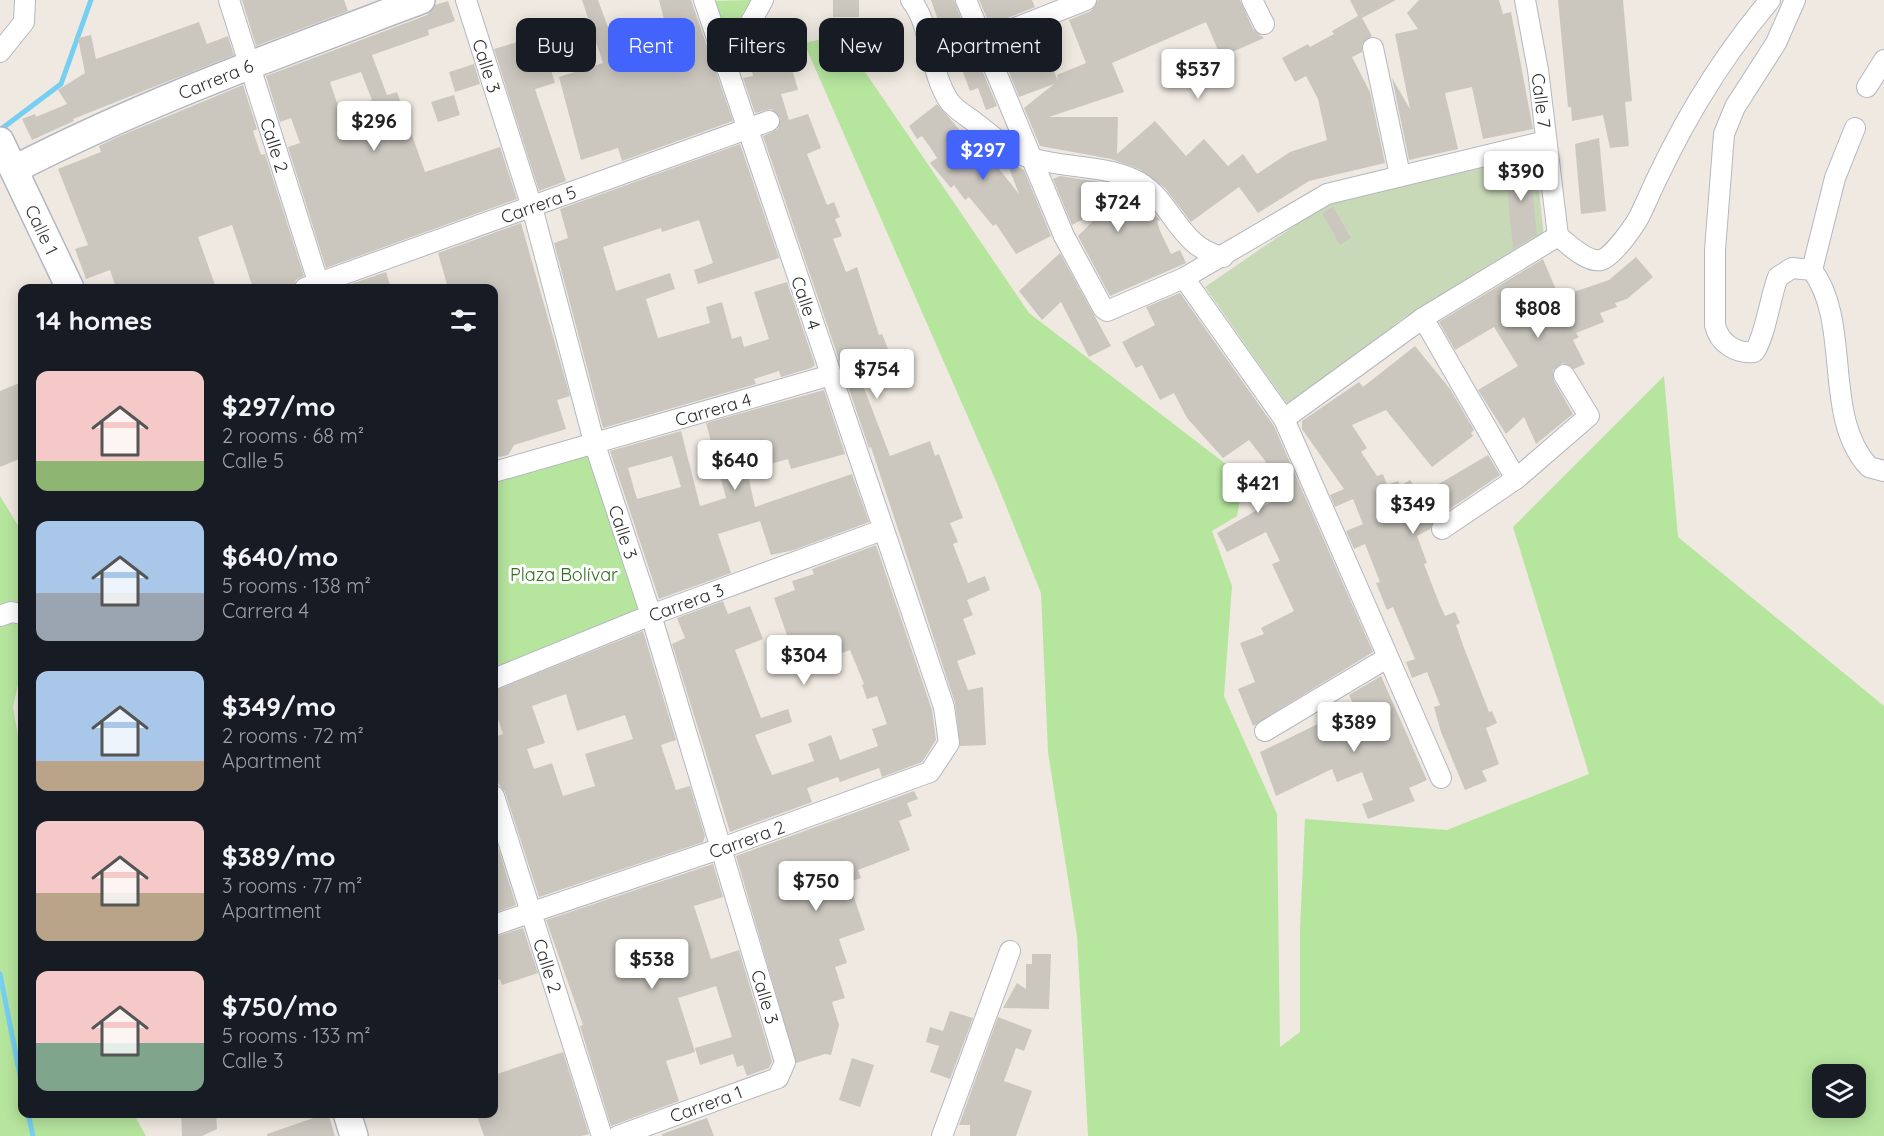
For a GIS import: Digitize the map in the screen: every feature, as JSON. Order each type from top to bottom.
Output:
[{"type":"main road","name":"Carrera 6","points":[[15,170],[86,133],[251,64],[421,0]]},
{"type":"main road","name":"Calle 1","points":[[0,141],[68,284]]},
{"type":"main road","points":[[349,1118],[354,1136]]},
{"type":"street","points":[[0,52],[24,22],[26,0]]},
{"type":"street","name":"Calle 2","points":[[229,0],[251,64],[313,284]]},
{"type":"street","name":"Calle 3","points":[[466,0],[532,207],[594,442],[651,615],[785,1062]]},
{"type":"street","name":"Calle 4","points":[[704,0],[710,18]]},
{"type":"street","points":[[753,18],[763,0]]},
{"type":"street","points":[[911,0],[919,10],[921,18]]},
{"type":"street","points":[[966,0],[973,18]]},
{"type":"street","points":[[1041,18],[1086,0]]},
{"type":"street","points":[[1252,0],[1264,24]]},
{"type":"street","name":"Calle 7","points":[[1524,0],[1538,70],[1558,236]]},
{"type":"street","points":[[1284,418],[1423,318],[1558,236],[1590,259],[1601,260],[1609,255],[1638,221],[1672,144],[1703,89],[1720,63],[1770,0]]},
{"type":"street","points":[[1795,0],[1776,43],[1735,107],[1724,134],[1715,250],[1717,335],[1742,354],[1754,352],[1761,343],[1764,322],[1778,277],[1792,268],[1812,270],[1820,281],[1829,310],[1843,400],[1854,446],[1869,467],[1884,471]]},
{"type":"street","points":[[1373,48],[1400,175]]},
{"type":"street","points":[[1867,87],[1884,60]]},
{"type":"street","name":"Calle 4","points":[[728,72],[944,707]]},
{"type":"street","points":[[937,72],[950,103],[1008,148],[1030,158],[1119,174],[1135,180],[1149,189],[1194,245],[1208,254],[1223,258]]},
{"type":"street","points":[[994,72],[1064,236],[1103,308],[1112,311],[1223,258],[1327,194],[1546,141]]},
{"type":"street","name":"Carrera 5","points":[[320,284],[769,121]]},
{"type":"street","points":[[1812,270],[1835,178],[1855,128]]},
{"type":"street","points":[[1184,278],[1284,418],[1441,778]]},
{"type":"street","points":[[1423,318],[1516,479]]},
{"type":"street","name":"Carrera 4","points":[[498,471],[831,375]]},
{"type":"street","points":[[1442,530],[1516,479],[1589,416],[1564,375]]},
{"type":"street","name":"Carrera 3","points":[[498,677],[651,615],[882,530]]},
{"type":"street","points":[[0,616],[11,612],[18,613]]},
{"type":"street","points":[[1265,731],[1387,657]]},
{"type":"street","name":"Carrera 2","points":[[498,924],[722,848],[930,772],[949,743],[944,707]]},
{"type":"street","name":"Calle 2","points":[[498,809],[602,1136]]},
{"type":"street","points":[[942,1136],[1010,951]]},
{"type":"street","name":"Carrera 1","points":[[618,1136],[778,1078],[785,1062]]},
{"type":"green space","points":[[752,0],[740,18],[718,18],[713,1]]},
{"type":"green space","points":[[819,40],[819,72],[865,72],[1029,313],[1244,478],[1237,516],[1212,531],[1232,586],[1224,696],[1277,814],[1280,1047],[1300,1032],[1300,929],[1305,819],[1447,830],[1589,774],[1513,527],[1664,376],[1678,537],[1884,706],[1884,1136],[1088,1136],[1077,936],[1048,752],[1041,593],[996,481],[807,50],[807,42]]},
{"type":"green space","points":[[1535,153],[1544,237],[1403,318],[1290,408],[1205,287],[1332,200]]},
{"type":"green space","name":"Plaza Bolívar","points":[[594,442],[651,615],[498,677],[498,471]]},
{"type":"green space","points":[[0,496],[18,525],[18,685],[13,707],[18,736],[18,1118],[136,1118],[146,1136],[0,1136]]},
{"type":"building","points":[[242,0],[344,0],[348,11],[256,46]]},
{"type":"building","points":[[582,0],[598,0],[608,27],[608,72],[695,72],[695,18],[664,18],[659,0],[691,0],[707,46],[707,72],[716,72],[733,121],[622,161],[618,148],[581,160],[559,77],[575,72],[596,72],[596,65],[603,63],[596,42],[596,18],[588,18]]},
{"type":"building","points":[[833,0],[859,0],[859,17],[833,17]]},
{"type":"building","points":[[931,0],[954,0],[961,18],[937,18]]},
{"type":"building","points":[[979,0],[1032,0],[1035,7],[1008,18],[987,18]]},
{"type":"building","points":[[1098,0],[1240,0],[1253,29],[1264,38],[1221,57],[1206,22],[1112,63],[1124,92],[1049,117],[1118,117],[1117,154],[1155,121],[1186,156],[1204,139],[1228,166],[1243,154],[1257,174],[1290,152],[1327,140],[1318,99],[1306,76],[1295,82],[1282,58],[1308,44],[1310,47],[1334,34],[1332,31],[1358,16],[1350,0],[1396,0],[1362,18],[1372,36],[1362,44],[1362,52],[1352,57],[1370,92],[1385,163],[1309,181],[1258,213],[1239,187],[1191,222],[1165,188],[1139,169],[1111,159],[1040,146],[1024,108],[1054,84],[1019,97],[1009,72],[1054,72],[1058,81],[1057,75],[1086,63],[1069,20],[1091,11]]},
{"type":"building","points":[[1419,0],[1499,0],[1503,14],[1511,12],[1533,129],[1483,139],[1472,87],[1445,93],[1458,149],[1409,160],[1392,78],[1410,109],[1395,34],[1418,29],[1407,13]]},
{"type":"building","points":[[1558,0],[1623,0],[1632,101],[1625,102],[1629,146],[1610,148],[1603,115],[1572,121],[1571,107],[1568,107]]},
{"type":"building","points":[[448,1],[455,21],[428,30],[429,35],[372,55],[387,95],[397,92],[425,172],[500,147],[517,199],[326,268],[288,147],[300,143],[291,118],[280,122],[266,76],[427,15],[435,5]],"holes":[[[361,72],[372,100],[340,112],[330,82]]]},
{"type":"building","points":[[199,22],[207,44],[228,36],[234,55],[73,119],[74,121],[32,140],[22,119],[35,114],[36,117],[67,104],[58,90],[85,73],[78,38],[91,35],[96,59]]},
{"type":"building","points":[[516,42],[516,72],[552,72],[555,83],[535,89],[566,181],[539,191],[494,49]]},
{"type":"building","points":[[474,64],[480,84],[455,92],[449,72]]},
{"type":"building","points":[[752,72],[793,72],[798,90],[781,94],[789,120],[808,114],[821,148],[807,154],[827,205],[834,202],[840,217],[835,219],[842,236],[833,239],[846,272],[857,267],[879,335],[882,334],[890,354],[881,358],[884,366],[859,375],[890,456],[930,441],[935,456],[939,454],[963,518],[950,523],[958,542],[953,544],[968,583],[985,576],[990,590],[967,600],[973,615],[963,619],[976,654],[957,661],[968,690],[983,687],[986,745],[960,746],[955,703],[871,447],[869,448],[763,136],[778,129],[780,118],[771,109],[755,113],[743,78],[753,76]]},
{"type":"building","points":[[963,72],[983,72],[997,106],[986,110],[978,88],[970,91]]},
{"type":"building","points":[[243,85],[257,129],[253,131],[261,155],[265,154],[304,276],[296,280],[294,284],[252,284],[232,225],[198,237],[215,284],[115,284],[110,270],[86,279],[75,249],[88,245],[58,169],[101,152],[99,146]]},
{"type":"building","points":[[454,95],[460,115],[438,122],[431,102]]},
{"type":"building","points":[[937,104],[965,136],[969,133],[973,136],[1019,194],[1006,160],[1024,170],[1051,236],[1016,254],[996,224],[993,226],[969,197],[965,200],[954,185],[951,188],[930,163],[937,158],[930,147],[922,136],[917,139],[909,126]]},
{"type":"building","points":[[1599,138],[1606,211],[1581,214],[1575,144]]},
{"type":"building","points":[[740,144],[779,258],[698,284],[694,270],[713,263],[699,220],[662,232],[661,228],[603,247],[616,291],[670,273],[675,289],[646,299],[658,338],[710,323],[706,307],[722,302],[732,339],[741,336],[744,347],[769,339],[754,292],[787,282],[815,365],[781,377],[779,371],[754,379],[756,384],[603,428],[554,243],[568,238],[560,209]]},
{"type":"building","points":[[1529,158],[1537,235],[1513,249],[1507,187],[1510,187],[1506,163]]},
{"type":"building","points":[[1060,176],[1106,183],[1139,196],[1160,220],[1157,221],[1160,231],[1171,254],[1180,250],[1186,263],[1110,296],[1078,236],[1108,206],[1072,225],[1053,179]]},
{"type":"building","points":[[1333,207],[1351,238],[1340,245],[1322,213]]},
{"type":"building","points":[[521,223],[570,396],[557,400],[566,429],[514,445],[508,455],[498,456],[498,284],[447,284],[438,253]]},
{"type":"building","points":[[1060,253],[1111,346],[1089,357],[1061,302],[1042,320],[1019,291]]},
{"type":"building","points":[[1636,257],[1653,277],[1627,299],[1615,303],[1617,307],[1600,313],[1604,322],[1576,333],[1579,337],[1573,340],[1585,364],[1574,369],[1563,363],[1553,370],[1554,381],[1573,414],[1536,444],[1524,417],[1506,434],[1478,390],[1518,366],[1494,327],[1455,350],[1439,322],[1543,259],[1559,297],[1609,280]]},
{"type":"building","points":[[386,272],[390,284],[352,284]]},
{"type":"building","points":[[1180,293],[1274,426],[1373,652],[1253,726],[1238,689],[1255,682],[1240,643],[1264,634],[1261,628],[1294,611],[1272,564],[1280,561],[1266,532],[1227,552],[1217,533],[1278,498],[1258,468],[1266,462],[1249,440],[1223,458],[1187,418],[1174,393],[1160,400],[1142,365],[1136,368],[1122,342],[1155,325],[1146,307]]},
{"type":"building","points":[[1415,346],[1450,389],[1474,430],[1471,433],[1473,436],[1432,467],[1386,410],[1352,425],[1367,448],[1361,452],[1377,476],[1383,474],[1387,485],[1398,481],[1400,486],[1410,480],[1420,495],[1488,455],[1500,475],[1435,519],[1430,529],[1417,536],[1427,563],[1424,564],[1439,603],[1445,616],[1455,612],[1460,623],[1456,625],[1464,648],[1489,712],[1492,711],[1497,723],[1486,728],[1499,764],[1482,771],[1487,781],[1465,790],[1441,732],[1434,707],[1440,705],[1427,672],[1412,678],[1406,662],[1415,659],[1393,607],[1387,610],[1376,583],[1380,582],[1365,544],[1354,549],[1346,531],[1363,524],[1353,499],[1335,507],[1330,495],[1344,489],[1302,429],[1302,421],[1359,382],[1363,387]]},
{"type":"building","points":[[18,384],[18,460],[0,467],[0,391]]},
{"type":"building","points":[[824,390],[845,454],[791,469],[788,459],[747,471],[755,507],[852,474],[869,522],[794,550],[771,555],[760,521],[718,534],[731,573],[659,599],[610,451],[681,431],[700,506],[726,498],[706,423]],"holes":[[[672,456],[681,487],[637,499],[628,468]]]},
{"type":"building","points":[[876,545],[932,710],[936,740],[922,762],[882,777],[879,768],[840,782],[838,777],[807,788],[812,802],[730,832],[672,644],[685,638],[677,618],[723,601],[728,614],[750,606],[763,639],[735,650],[761,718],[788,709],[792,722],[755,735],[772,775],[814,761],[808,744],[831,735],[840,760],[878,746],[872,729],[887,724],[877,696],[867,699],[862,685],[864,684],[850,650],[813,664],[815,671],[801,675],[774,598],[795,590],[792,581],[814,574],[812,569]]},
{"type":"building","points":[[643,631],[676,740],[661,745],[676,790],[690,786],[705,836],[703,842],[539,897],[505,792],[498,783],[498,736],[503,734],[498,719],[498,689]],"holes":[[[566,694],[577,731],[625,715],[633,739],[585,754],[595,786],[563,796],[552,763],[534,769],[527,749],[545,743],[532,706]]]},
{"type":"building","points":[[1381,676],[1427,780],[1409,788],[1415,801],[1368,819],[1362,804],[1373,800],[1362,772],[1337,782],[1332,769],[1276,796],[1260,752],[1320,723],[1327,738],[1355,727],[1347,709],[1354,706],[1349,695]]},
{"type":"building","points":[[914,791],[918,799],[907,803],[912,816],[899,821],[910,850],[858,870],[861,878],[849,882],[865,930],[839,939],[847,963],[835,967],[845,998],[832,1002],[839,1025],[831,1055],[825,1054],[796,1063],[736,856]]},
{"type":"building","points":[[498,847],[516,905],[498,912]]},
{"type":"building","points":[[713,864],[723,897],[694,906],[711,959],[739,950],[772,1061],[769,1068],[747,1076],[743,1065],[737,1067],[733,1054],[700,1065],[695,1048],[732,1037],[716,986],[678,998],[695,1052],[666,1061],[679,1101],[611,1126],[580,1026],[583,1025],[546,920]]},
{"type":"building","points":[[523,928],[538,973],[502,985],[500,979],[498,980],[498,936]]},
{"type":"building","points":[[1032,954],[1051,954],[1049,1009],[1003,1008],[1017,983],[1026,989],[1026,964],[1032,964]]},
{"type":"building","points":[[950,1011],[973,1018],[950,1079],[930,1072],[939,1046],[926,1042],[930,1027],[943,1031]]},
{"type":"building","points":[[998,1017],[1032,1030],[1024,1051],[1016,1048],[1004,1081],[1032,1091],[1016,1136],[970,1136],[970,1125],[959,1125]]},
{"type":"building","points":[[563,1052],[589,1134],[581,1136],[484,1136],[478,1118],[498,1118],[498,1074]]},
{"type":"building","points":[[852,1058],[874,1065],[860,1107],[839,1100]]},
{"type":"building","points":[[181,1118],[216,1118],[217,1129],[202,1136],[182,1136]]},
{"type":"building","points":[[313,1118],[330,1118],[335,1136],[267,1136],[267,1134]]},
{"type":"building","points":[[707,1118],[714,1136],[662,1136],[662,1134]]},
{"type":"waterway","points":[[0,130],[61,84],[91,0]]},
{"type":"waterway","points":[[0,974],[18,1066]]},
{"type":"waterway","points":[[29,1118],[33,1136]]}]
